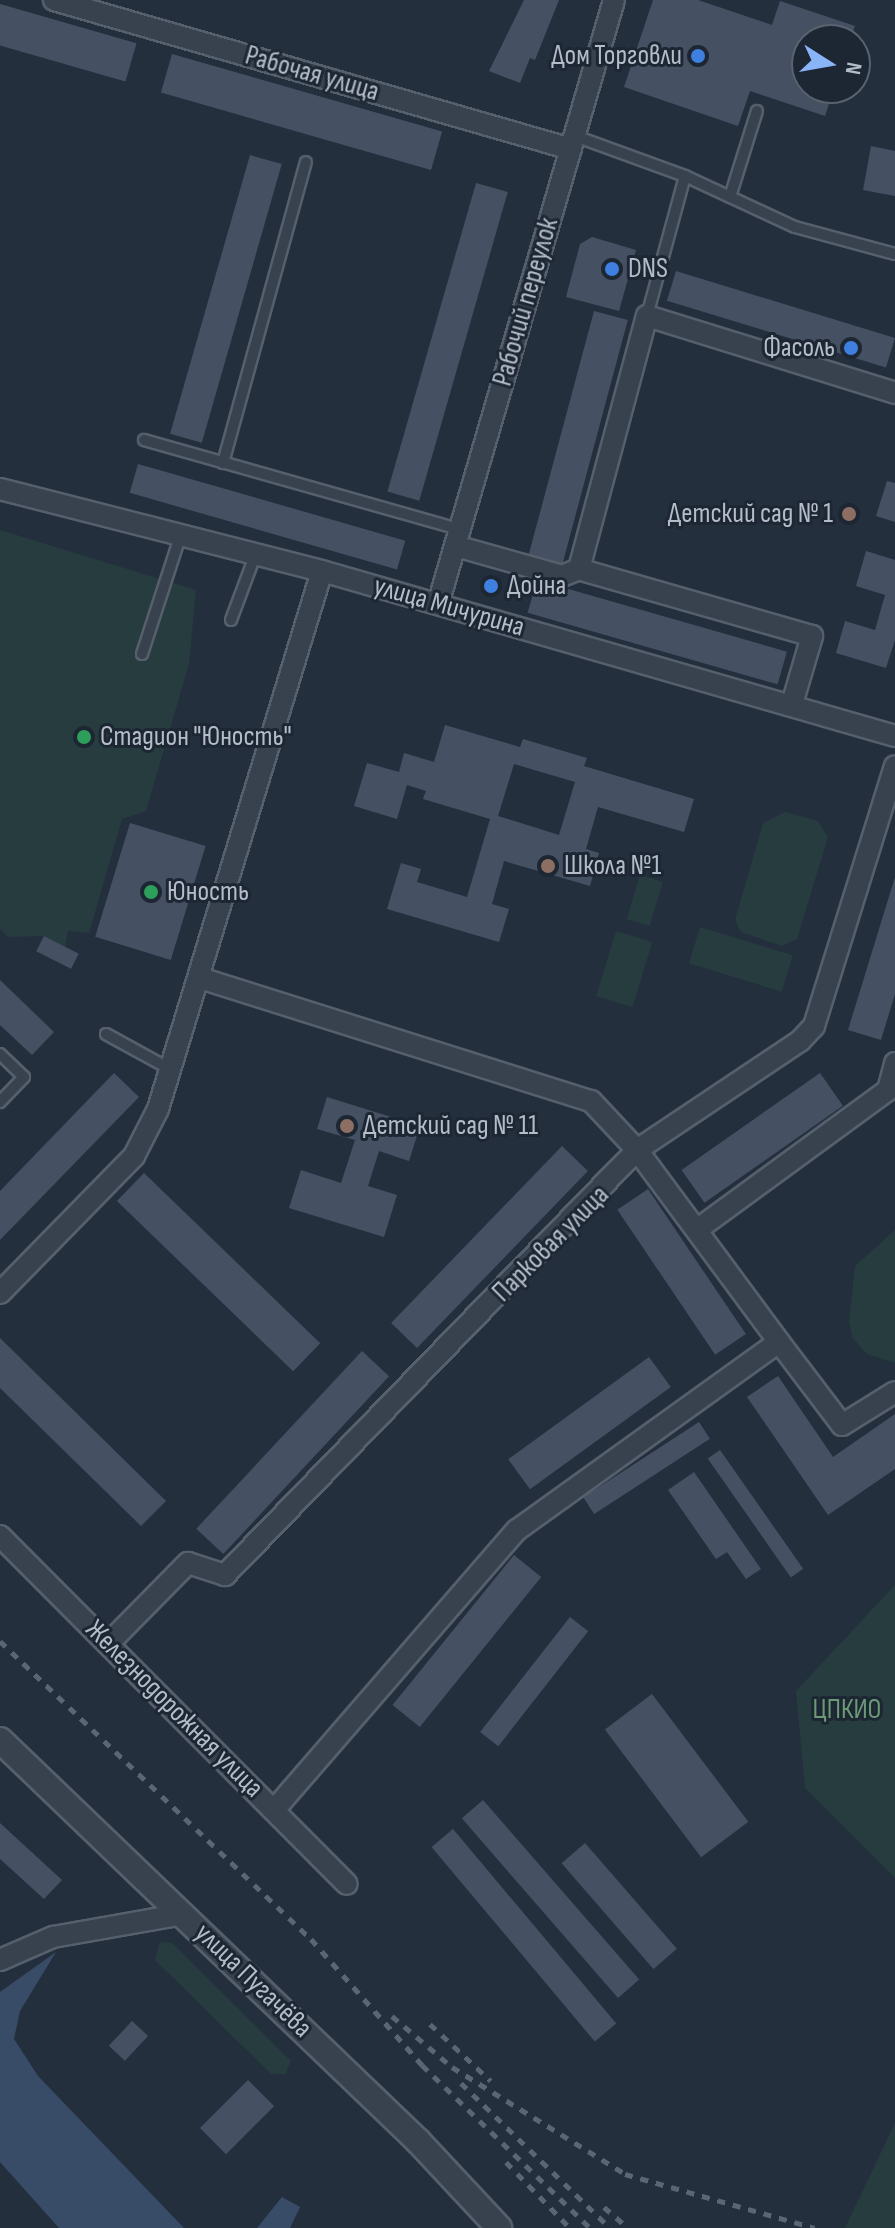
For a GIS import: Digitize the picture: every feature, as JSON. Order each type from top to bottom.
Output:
[{"type":"street","name":"Рабочая улица","points":[[54,0],[573,142]]},
{"type":"street","name":"Рабочий переулок","points":[[438,604],[614,0]]},
{"type":"street","points":[[579,569],[647,316],[895,393]]},
{"type":"street","name":"улица Мичурина","points":[[0,489],[322,571],[895,736]]},
{"type":"street","points":[[458,538],[562,576],[579,569],[812,636],[792,704]]},
{"type":"street","points":[[0,1293],[134,1156],[158,1109],[322,571]]},
{"type":"street","name":"Парковая улица","points":[[108,1644],[188,1563],[225,1575],[637,1150],[800,1041],[814,1026],[895,766]]},
{"type":"street","points":[[200,978],[591,1101],[637,1150],[842,1425],[895,1392]]},
{"type":"street","points":[[698,1229],[888,1090],[895,1063]]},
{"type":"street","points":[[275,1809],[517,1530],[779,1342]]},
{"type":"street","name":"Железнодорожная улица","points":[[0,1536],[347,1884]]},
{"type":"street","name":"улица Пугачёва","points":[[0,1740],[418,2141],[499,2228]]},
{"type":"street","points":[[0,1960],[53,1937],[184,1914]]},
{"type":"lane","points":[[730,197],[757,111]]},
{"type":"lane","points":[[573,142],[685,176],[816,234],[895,254]]},
{"type":"lane","points":[[223,463],[306,162]]},
{"type":"lane","points":[[647,316],[685,176]]},
{"type":"lane","points":[[144,440],[458,538]]},
{"type":"lane","points":[[142,654],[181,534]]},
{"type":"lane","points":[[231,620],[256,553]]},
{"type":"lane","points":[[106,1034],[170,1069]]},
{"type":"lane","points":[[0,1054],[24,1077],[0,1102]]},
{"type":"green space","name":"Стадион \"Юность\"","points":[[0,530],[196,590],[189,664],[146,811],[122,819],[89,933],[68,931],[65,947],[44,936],[8,937],[0,929]]},
{"type":"green space","points":[[785,812],[818,821],[828,837],[797,939],[782,946],[741,932],[735,920],[763,823]]},
{"type":"green space","points":[[640,875],[663,882],[650,926],[627,919]]},
{"type":"green space","points":[[700,927],[793,955],[782,992],[689,963]]},
{"type":"green space","points":[[616,931],[652,942],[632,1007],[596,996]]},
{"type":"green space","points":[[895,1230],[895,1363],[867,1354],[852,1337],[849,1321],[855,1266]]},
{"type":"green space","name":"ЦПКИО","points":[[895,1585],[895,1878],[805,1788],[796,1691]]},
{"type":"green space","points":[[160,1942],[172,1943],[291,2061],[285,2074],[271,2074],[155,1960]]},
{"type":"green space","points":[[895,2123],[895,2228],[845,2228]]},
{"type":"water","points":[[56,1952],[20,2011],[14,2039],[38,2076],[184,2228],[59,2228],[0,2162],[0,1992]]},
{"type":"water","points":[[282,2197],[300,2207],[290,2228],[257,2228]]},
{"type":"building","points":[[524,0],[559,0],[535,60],[530,58],[520,83],[489,71]]},
{"type":"building","name":"Дом Торговли","points":[[653,0],[698,0],[772,25],[780,1],[849,24],[791,24],[791,104],[829,104],[825,116],[750,91],[738,126],[624,87]]},
{"type":"building","points":[[0,4],[136,43],[125,82],[0,46]]},
{"type":"building","points":[[172,54],[442,131],[431,170],[161,92]]},
{"type":"building","points":[[871,146],[895,151],[895,196],[863,190]]},
{"type":"building","points":[[250,155],[282,164],[202,443],[170,434]]},
{"type":"building","points":[[476,183],[508,192],[419,501],[388,492]]},
{"type":"building","points":[[592,237],[636,250],[619,311],[566,297],[580,244]]},
{"type":"building","points":[[676,271],[895,338],[886,368],[667,301]]},
{"type":"building","points":[[594,311],[628,320],[561,571],[527,562]]},
{"type":"building","points":[[138,464],[405,541],[397,569],[130,493]]},
{"type":"building","points":[[887,481],[895,483],[895,522],[876,516]]},
{"type":"building","points":[[866,551],[895,560],[895,640],[886,668],[836,653],[845,621],[875,630],[885,595],[856,586]]},
{"type":"building","points":[[537,580],[787,652],[778,684],[528,613]]},
{"type":"building","points":[[445,725],[520,747],[523,739],[587,758],[584,766],[694,799],[684,832],[598,807],[586,849],[599,853],[590,886],[504,861],[492,904],[509,909],[499,942],[387,909],[401,863],[421,869],[417,882],[467,897],[490,819],[423,799],[426,791],[407,785],[397,819],[354,806],[367,763],[399,772],[404,753],[434,762]],"holes":[[[514,764],[575,782],[559,835],[498,816]]]},
{"type":"building","name":"Юность","points":[[130,823],[206,846],[171,960],[95,937]]},
{"type":"building","points":[[895,877],[895,994],[881,1040],[848,1030]]},
{"type":"building","points":[[44,936],[79,954],[71,969],[36,951]]},
{"type":"building","points":[[0,980],[54,1032],[32,1055],[0,1025]]},
{"type":"building","points":[[114,1073],[139,1097],[0,1240],[0,1191]]},
{"type":"building","points":[[820,1073],[843,1106],[705,1203],[682,1170]]},
{"type":"building","points":[[327,1097],[420,1126],[409,1161],[379,1151],[368,1186],[397,1195],[384,1237],[289,1208],[301,1170],[341,1183],[355,1140],[317,1129]]},
{"type":"building","points":[[562,1146],[588,1171],[417,1348],[391,1323]]},
{"type":"building","points":[[144,1173],[320,1343],[293,1371],[117,1201]]},
{"type":"building","points":[[648,1189],[746,1334],[715,1355],[617,1210]]},
{"type":"building","points":[[0,1338],[166,1501],[141,1526],[0,1388]]},
{"type":"building","points":[[362,1351],[389,1376],[223,1554],[196,1529]]},
{"type":"building","points":[[649,1357],[671,1387],[530,1489],[508,1459]]},
{"type":"building","points":[[778,1376],[833,1457],[895,1414],[895,1469],[828,1515],[747,1397]]},
{"type":"building","points":[[699,1422],[710,1439],[594,1514],[583,1497]]},
{"type":"building","points":[[720,1450],[803,1569],[791,1577],[708,1459]]},
{"type":"building","points":[[694,1472],[761,1569],[746,1579],[727,1552],[716,1559],[668,1490]]},
{"type":"building","points":[[514,1555],[541,1577],[420,1727],[393,1705]]},
{"type":"building","points":[[570,1617],[588,1631],[498,1746],[480,1732]]},
{"type":"building","points":[[652,1694],[748,1822],[701,1857],[605,1730]]},
{"type":"building","points":[[483,1800],[639,1980],[618,1998],[462,1818]]},
{"type":"building","points":[[0,1823],[62,1880],[44,1899],[0,1859]]},
{"type":"building","points":[[453,1829],[616,2024],[595,2042],[432,1847]]},
{"type":"building","points":[[585,1843],[677,1949],[653,1969],[562,1863]]},
{"type":"building","points":[[132,2021],[148,2036],[125,2061],[109,2046]]},
{"type":"building","points":[[248,2080],[274,2106],[226,2154],[200,2128]]},
{"type":"railway","points":[[0,1641],[311,1939],[422,2065],[590,2228]]},
{"type":"railway","points":[[392,2016],[452,2067],[625,2174],[814,2228]]},
{"type":"railway","points":[[430,2024],[491,2081]]},
{"type":"railway","points":[[461,2083],[610,2228]]},
{"type":"railway","points":[[506,2162],[570,2228]]},
{"type":"railway","points":[[604,2207],[628,2228]]},
{"type":"place","name":"Дом Торговли","points":[[698,56]]},
{"type":"place","name":"DNS","points":[[612,269]]},
{"type":"place","name":"Фасоль","points":[[851,348]]},
{"type":"place","name":"Детский сад № 1","points":[[849,514]]},
{"type":"place","name":"Дойна","points":[[491,586]]},
{"type":"place","name":"Стадион \"Юность\"","points":[[84,737]]},
{"type":"place","name":"Школа №1","points":[[548,866]]},
{"type":"place","name":"Юность","points":[[151,892]]},
{"type":"place","name":"Детский сад № 11","points":[[347,1126]]}]
